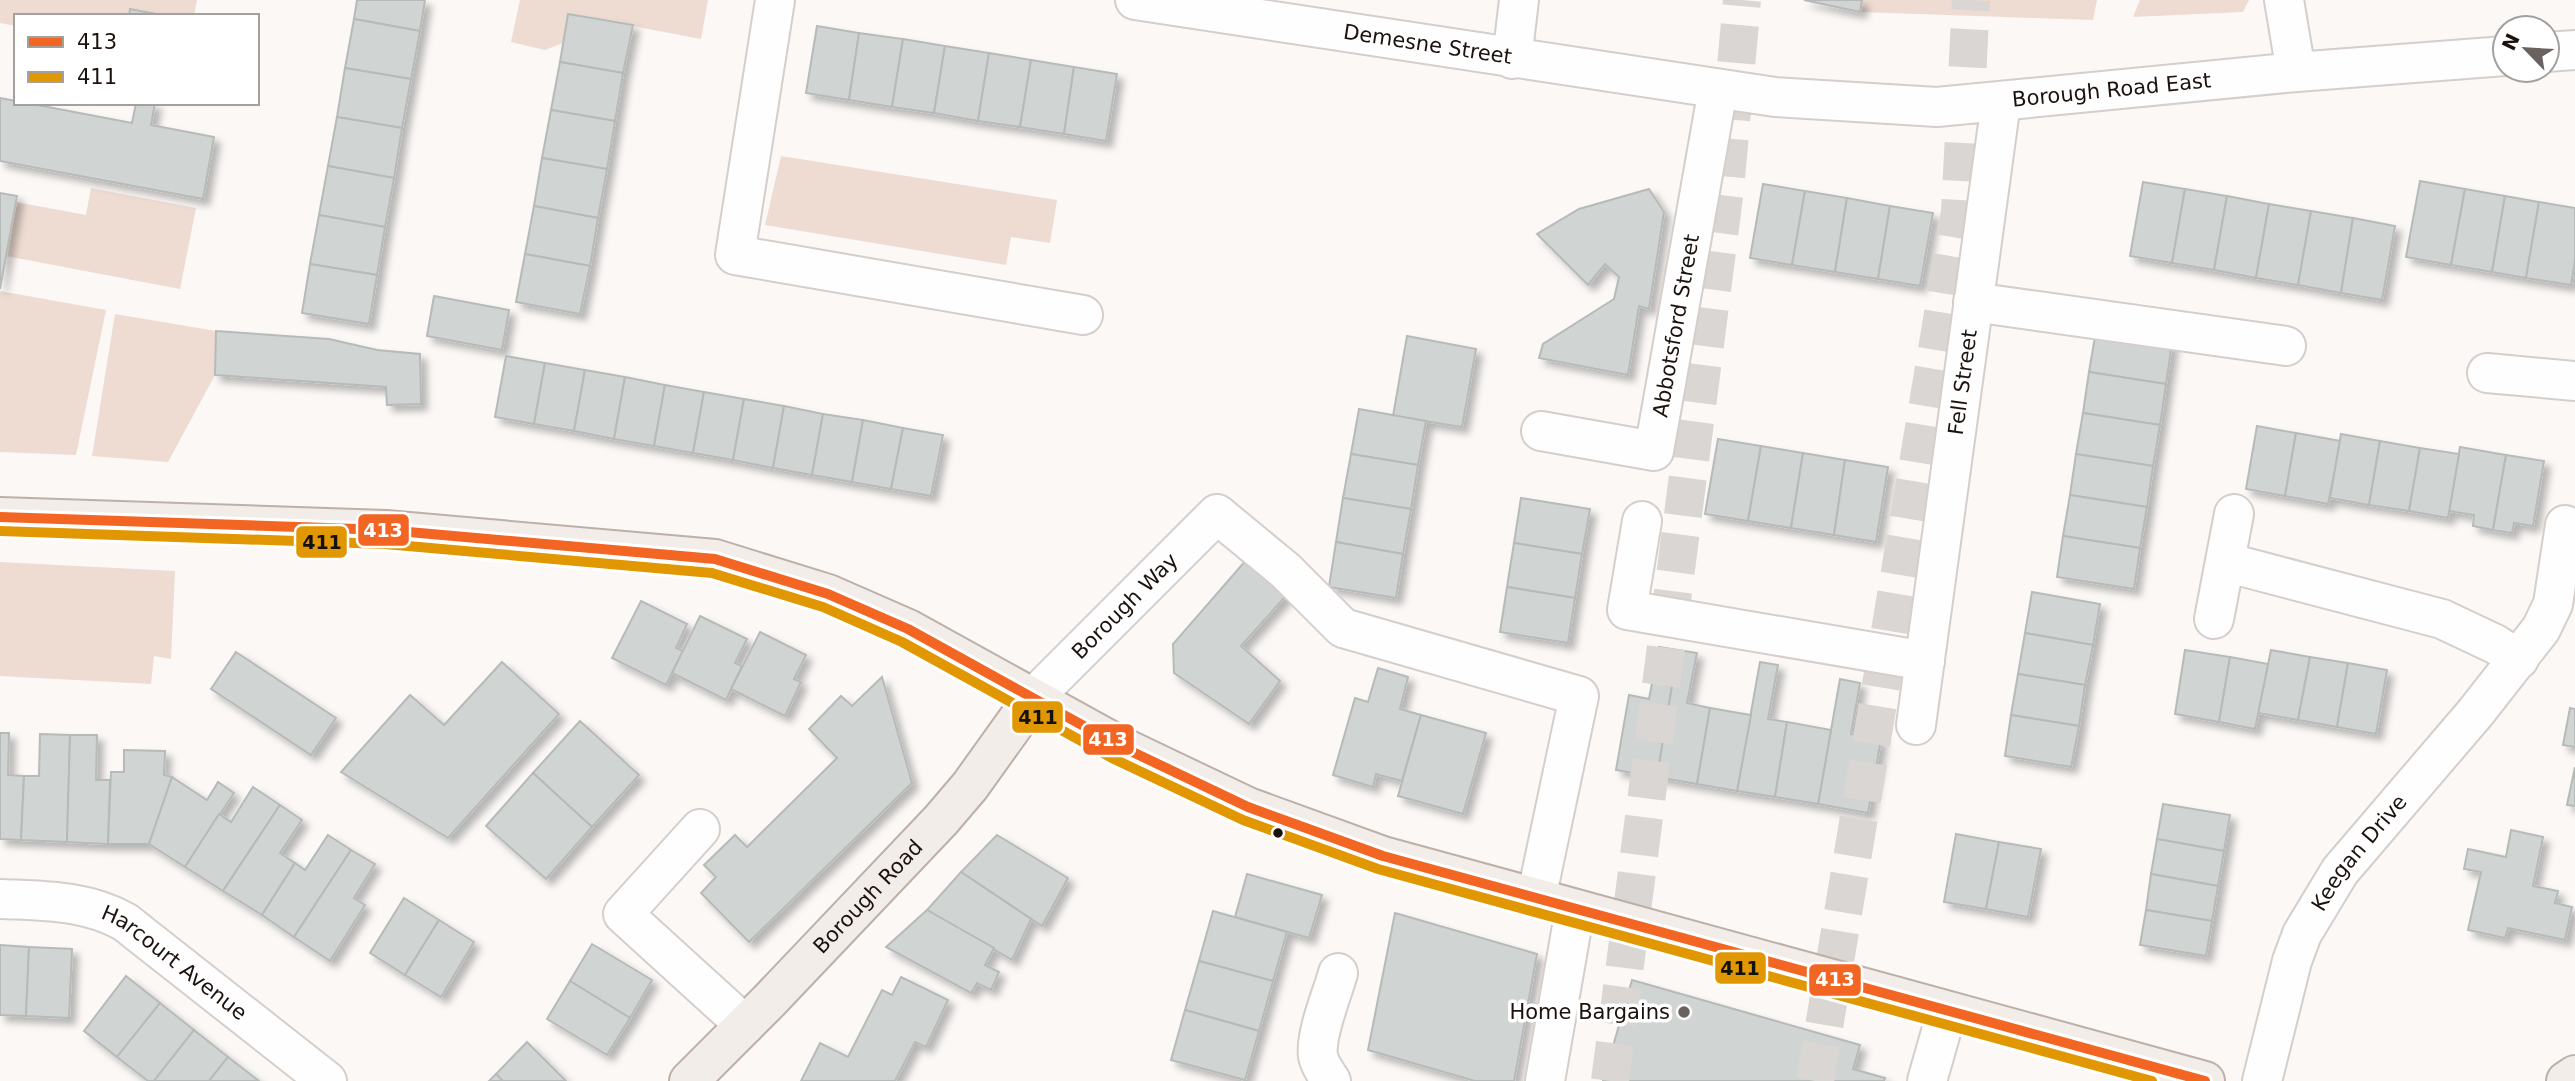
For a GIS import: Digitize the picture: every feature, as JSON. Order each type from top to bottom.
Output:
[{"type":"main road","points":[[0,517],[386,530],[715,559],[828,594],[897,624],[1120,746],[1248,807],[1383,856],[2205,1081]]},
{"type":"main road","name":"Borough Road","points":[[689,1081],[941,820],[970,786],[1033,698]]},
{"type":"main road","points":[[2566,1081],[2575,1075]]},
{"type":"street","points":[[775,0],[735,255],[1083,315]]},
{"type":"street","name":"Demesne Street","points":[[1135,0],[1718,89]]},
{"type":"street","points":[[1512,59],[1519,0]]},
{"type":"street","points":[[2284,0],[2296,72]]},
{"type":"street","name":"Borough Road East","points":[[1718,89],[1775,97],[1937,107],[2296,72],[2491,57]]},
{"type":"street","name":"Abbotsford Street","points":[[1541,431],[1654,451],[1718,89]]},
{"type":"street","name":"Fell Street","points":[[1916,725],[2001,102]]},
{"type":"street","points":[[1973,302],[2286,346]]},
{"type":"street","points":[[2487,373],[2575,381]]},
{"type":"street","name":"Borough Way","points":[[1033,698],[1217,514],[1286,571],[1343,628],[1579,696],[1536,899]]},
{"type":"street","points":[[2214,619],[2234,514]]},
{"type":"street","points":[[1642,521],[1627,610],[1925,661]]},
{"type":"street","name":"Keegan Drive","points":[[2262,1081],[2292,961],[2302,934],[2340,871],[2519,659],[2541,629],[2553,604],[2565,525]]},
{"type":"street","points":[[2225,562],[2442,619],[2495,643],[2519,659]]},
{"type":"street","points":[[699,829],[623,914],[745,1026]]},
{"type":"street","name":"Harcourt Avenue","points":[[0,899],[68,902],[108,912],[125,922],[327,1081]]},
{"type":"street","points":[[1545,1081],[1575,909]]},
{"type":"street","points":[[1331,1081],[1321,1066],[1318,1053],[1320,1036],[1338,973]]},
{"type":"street","points":[[1927,1081],[1947,1011]]},
{"type":"shaded area","points":[[0,0],[197,0],[194,14],[156,14],[131,9],[130,14],[14,14],[14,26],[0,23]]},
{"type":"shaded area","points":[[520,0],[708,0],[701,39],[569,14],[563,43],[545,50],[511,42]]},
{"type":"shaded area","points":[[1862,0],[2097,0],[2093,20],[1860,12]]},
{"type":"shaded area","points":[[2140,0],[2249,0],[2243,12],[2133,17]]},
{"type":"shaded area","points":[[781,156],[1057,200],[1050,243],[1011,237],[1006,265],[765,225]]},
{"type":"shaded area","points":[[91,188],[196,208],[180,289],[6,256],[16,202],[86,215]]},
{"type":"shaded area","points":[[0,291],[106,310],[76,455],[0,452]]},
{"type":"shaded area","points":[[115,314],[216,331],[215,375],[168,462],[92,456]]},
{"type":"shaded area","points":[[0,562],[175,571],[171,659],[154,656],[151,684],[0,676]]},
{"type":"building","points":[[357,0],[425,0],[420,31],[354,19]]},
{"type":"building","points":[[1804,0],[1862,0],[1860,12]]},
{"type":"building","points":[[130,9],[156,14],[129,14]]},
{"type":"building","points":[[568,14],[633,25],[623,73],[560,62]]},
{"type":"building","points":[[354,19],[420,31],[411,79],[345,68]]},
{"type":"building","points":[[817,26],[859,33],[849,100],[806,93]]},
{"type":"building","points":[[859,33],[903,39],[892,107],[849,100]]},
{"type":"building","points":[[903,39],[945,46],[934,113],[892,107]]},
{"type":"building","points":[[945,46],[989,53],[978,121],[934,113]]},
{"type":"building","points":[[989,53],[1031,60],[1020,127],[978,121]]},
{"type":"building","points":[[1031,60],[1074,67],[1064,134],[1020,127]]},
{"type":"building","points":[[560,62],[623,73],[615,121],[551,110]]},
{"type":"building","points":[[1074,67],[1117,74],[1106,141],[1064,134]]},
{"type":"building","points":[[345,68],[411,79],[402,128],[337,117]]},
{"type":"building","points":[[0,98],[14,101],[14,105],[38,105],[132,123],[136,105],[155,105],[151,125],[214,137],[203,199],[0,161]]},
{"type":"building","points":[[551,110],[615,121],[607,169],[542,158]]},
{"type":"building","points":[[337,117],[402,128],[394,178],[328,166]]},
{"type":"building","points":[[542,158],[607,169],[598,218],[534,206]]},
{"type":"building","points":[[328,166],[394,178],[385,227],[319,215]]},
{"type":"building","points":[[2420,181],[2465,189],[2451,265],[2406,257]]},
{"type":"building","points":[[2143,182],[2185,189],[2172,263],[2130,256]]},
{"type":"building","points":[[1763,184],[1805,191],[1792,265],[1750,258]]},
{"type":"building","points":[[1649,189],[1664,212],[1649,309],[1639,306],[1628,375],[1539,358],[1543,344],[1614,299],[1619,277],[1605,264],[1588,285],[1537,234],[1579,209]]},
{"type":"building","points":[[2185,189],[2227,196],[2214,270],[2172,263]]},
{"type":"building","points":[[2465,189],[2505,196],[2492,272],[2451,265]]},
{"type":"building","points":[[1805,191],[1847,198],[1835,272],[1792,265]]},
{"type":"building","points":[[0,193],[17,196],[0,289]]},
{"type":"building","points":[[2227,196],[2269,204],[2256,278],[2214,270]]},
{"type":"building","points":[[2505,196],[2539,202],[2526,278],[2492,272]]},
{"type":"building","points":[[1847,198],[1890,206],[1878,279],[1835,272]]},
{"type":"building","points":[[2539,202],[2575,208],[2575,261],[2571,285],[2526,278]]},
{"type":"building","points":[[2269,204],[2311,211],[2298,285],[2256,278]]},
{"type":"building","points":[[534,206],[598,218],[590,266],[525,254]]},
{"type":"building","points":[[1890,206],[1933,213],[1920,286],[1878,279]]},
{"type":"building","points":[[2311,211],[2353,218],[2341,293],[2298,285]]},
{"type":"building","points":[[319,215],[385,227],[377,275],[310,264]]},
{"type":"building","points":[[2353,218],[2395,226],[2382,300],[2341,293]]},
{"type":"building","points":[[525,254],[590,266],[580,314],[516,302]]},
{"type":"building","points":[[310,264],[377,275],[369,324],[302,313]]},
{"type":"building","points":[[434,296],[509,310],[502,350],[427,336]]},
{"type":"building","points":[[216,331],[329,339],[377,350],[420,354],[421,404],[387,405],[386,387],[215,375]]},
{"type":"building","points":[[2096,331],[2172,343],[2166,384],[2089,372]]},
{"type":"building","points":[[1407,336],[1476,349],[1462,427],[1393,416]]},
{"type":"building","points":[[506,356],[545,363],[534,424],[495,417]]},
{"type":"building","points":[[545,363],[585,370],[574,431],[534,424]]},
{"type":"building","points":[[585,370],[625,377],[614,439],[574,431]]},
{"type":"building","points":[[2089,372],[2166,384],[2160,425],[2083,413]]},
{"type":"building","points":[[625,377],[665,385],[654,446],[614,439]]},
{"type":"building","points":[[665,385],[704,392],[693,453],[654,446]]},
{"type":"building","points":[[704,392],[744,399],[733,460],[693,453]]},
{"type":"building","points":[[744,399],[784,406],[773,468],[733,460]]},
{"type":"building","points":[[784,406],[823,414],[812,475],[773,468]]},
{"type":"building","points":[[1359,409],[1426,421],[1418,465],[1351,454]]},
{"type":"building","points":[[2083,413],[2160,425],[2153,466],[2076,454]]},
{"type":"building","points":[[823,414],[863,420],[852,482],[812,475]]},
{"type":"building","points":[[863,420],[903,428],[891,489],[852,482]]},
{"type":"building","points":[[2257,426],[2296,433],[2285,496],[2246,489]]},
{"type":"building","points":[[903,428],[943,435],[931,496],[891,489]]},
{"type":"building","points":[[2296,433],[2341,441],[2328,504],[2285,496]]},
{"type":"building","points":[[2341,434],[2380,441],[2369,505],[2330,498]]},
{"type":"building","points":[[1718,439],[1761,446],[1748,521],[1705,514]]},
{"type":"building","points":[[2380,441],[2420,448],[2409,511],[2369,505]]},
{"type":"building","points":[[1761,446],[1803,453],[1791,528],[1748,521]]},
{"type":"building","points":[[2460,447],[2506,455],[2493,530],[2473,526],[2474,515],[2449,511]]},
{"type":"building","points":[[2420,448],[2459,454],[2448,518],[2409,511]]},
{"type":"building","points":[[1803,453],[1845,460],[1834,535],[1791,528]]},
{"type":"building","points":[[1351,454],[1418,465],[1411,509],[1343,498]]},
{"type":"building","points":[[2076,454],[2153,466],[2147,507],[2070,495]]},
{"type":"building","points":[[2506,455],[2544,461],[2533,526],[2514,523],[2512,533],[2493,530]]},
{"type":"building","points":[[1845,460],[1888,467],[1876,542],[1834,535]]},
{"type":"building","points":[[2070,495],[2147,507],[2140,548],[2063,536]]},
{"type":"building","points":[[1343,498],[1411,509],[1403,554],[1336,542]]},
{"type":"building","points":[[1521,498],[1590,509],[1582,554],[1514,543]]},
{"type":"building","points":[[2063,536],[2140,548],[2134,589],[2057,577]]},
{"type":"building","points":[[1336,542],[1403,554],[1396,598],[1329,587]]},
{"type":"building","points":[[1514,543],[1582,554],[1575,598],[1507,587]]},
{"type":"building","points":[[1254,551],[1292,589],[1241,646],[1280,681],[1249,724],[1174,673],[1173,644]]},
{"type":"building","points":[[1507,587],[1575,598],[1568,643],[1500,632]]},
{"type":"building","points":[[2032,592],[2100,604],[2093,645],[2025,633]]},
{"type":"building","points":[[641,601],[687,624],[676,648],[683,651],[666,685],[612,658]]},
{"type":"building","points":[[700,616],[747,639],[735,663],[742,666],[726,700],[672,673]]},
{"type":"building","points":[[760,632],[806,655],[794,679],[801,682],[785,716],[731,689]]},
{"type":"building","points":[[2025,633],[2093,645],[2085,685],[2018,674]]},
{"type":"building","points":[[1659,647],[1678,650],[1657,777],[1616,770],[1629,695],[1649,699]]},
{"type":"building","points":[[1678,650],[1697,653],[1687,703],[1710,708],[1697,784],[1657,777]]},
{"type":"building","points":[[2185,650],[2230,657],[2219,722],[2175,714]]},
{"type":"building","points":[[2271,650],[2310,657],[2298,720],[2258,713]]},
{"type":"building","points":[[236,652],[336,718],[311,755],[211,689]]},
{"type":"building","points":[[2230,657],[2268,664],[2255,729],[2219,722]]},
{"type":"building","points":[[2310,657],[2348,663],[2337,727],[2298,720]]},
{"type":"building","points":[[502,662],[559,714],[448,838],[341,772],[410,695],[444,725]]},
{"type":"building","points":[[1760,662],[1778,665],[1768,719],[1787,722],[1775,797],[1737,791]]},
{"type":"building","points":[[2348,663],[2387,670],[2376,734],[2337,727]]},
{"type":"building","points":[[1378,668],[1408,677],[1400,709],[1421,715],[1402,781],[1376,774],[1373,787],[1333,775],[1355,698],[1368,702]]},
{"type":"building","points":[[2018,674],[2085,685],[2079,726],[2011,715]]},
{"type":"building","points":[[882,677],[912,783],[749,942],[701,893],[716,877],[704,865],[735,835],[747,847],[837,758],[809,729],[841,696],[852,706]]},
{"type":"building","points":[[1840,679],[1860,683],[1851,734],[1881,739],[1868,813],[1818,804]]},
{"type":"building","points":[[1710,708],[1751,715],[1737,791],[1697,784]]},
{"type":"building","points":[[2570,708],[2575,709],[2575,747],[2563,745]]},
{"type":"building","points":[[1421,715],[1486,733],[1463,814],[1398,796]]},
{"type":"building","points":[[2011,715],[2079,726],[2071,767],[2005,756]]},
{"type":"building","points":[[580,721],[639,775],[592,827],[533,773]]},
{"type":"building","points":[[1787,722],[1831,730],[1818,804],[1775,797]]},
{"type":"building","points":[[0,733],[9,733],[8,775],[24,776],[21,840],[0,839]]},
{"type":"building","points":[[40,734],[70,735],[67,842],[21,840],[24,776],[39,776]]},
{"type":"building","points":[[70,735],[97,735],[96,780],[110,780],[108,844],[67,842]]},
{"type":"building","points":[[124,750],[165,751],[164,775],[172,777],[149,844],[108,844],[111,772],[124,772]]},
{"type":"building","points":[[2575,767],[2575,806],[2567,805]]},
{"type":"building","points":[[533,773],[592,827],[546,879],[486,826]]},
{"type":"building","points":[[172,777],[207,800],[218,782],[234,793],[185,867],[149,844]]},
{"type":"building","points":[[253,787],[280,805],[223,891],[185,867],[219,814],[231,822]]},
{"type":"building","points":[[2163,804],[2230,815],[2224,851],[2157,839]]},
{"type":"building","points":[[280,805],[302,820],[280,853],[295,863],[262,915],[223,891]]},
{"type":"building","points":[[2511,830],[2543,837],[2533,886],[2558,891],[2555,903],[2572,907],[2565,940],[2508,928],[2505,938],[2468,930],[2481,872],[2464,869],[2468,849],[2506,857]]},
{"type":"building","points":[[1956,834],[1999,842],[1986,909],[1944,902]]},
{"type":"building","points":[[328,835],[351,850],[294,937],[262,915],[295,863],[305,870]]},
{"type":"building","points":[[997,835],[1068,878],[1042,926],[961,872]]},
{"type":"building","points":[[2157,839],[2224,851],[2218,886],[2151,874]]},
{"type":"building","points":[[1999,842],[2041,849],[2028,917],[1986,909]]},
{"type":"building","points":[[351,850],[375,864],[354,898],[365,905],[330,961],[294,937]]},
{"type":"building","points":[[961,872],[1031,919],[1012,960],[927,910]]},
{"type":"building","points":[[1247,874],[1322,895],[1309,938],[1235,917]]},
{"type":"building","points":[[2151,874],[2218,886],[2212,921],[2146,910]]},
{"type":"building","points":[[404,898],[439,920],[405,975],[370,953]]},
{"type":"building","points":[[927,910],[994,948],[985,965],[999,972],[991,990],[977,983],[971,993],[886,947]]},
{"type":"building","points":[[2146,910],[2212,921],[2206,956],[2140,945]]},
{"type":"building","points":[[1213,911],[1287,932],[1273,981],[1199,961]]},
{"type":"building","points":[[1395,913],[1537,954],[1514,1081],[1475,1081],[1368,1050]]},
{"type":"building","points":[[439,920],[474,942],[441,997],[405,975]]},
{"type":"building","points":[[592,944],[652,980],[630,1018],[570,981]]},
{"type":"building","points":[[0,945],[29,947],[26,1016],[0,1015]]},
{"type":"building","points":[[29,947],[72,949],[69,1018],[26,1016]]},
{"type":"building","points":[[1199,961],[1273,981],[1259,1031],[1185,1010]]},
{"type":"building","points":[[126,976],[160,1003],[117,1057],[84,1031]]},
{"type":"building","points":[[901,977],[948,1000],[926,1047],[915,1042],[895,1081],[801,1081],[820,1043],[848,1057],[882,990],[892,995]]},
{"type":"building","name":"Home Bargains","points":[[1632,980],[1860,1045],[1853,1069],[1885,1078],[1884,1081],[1603,1081]]},
{"type":"building","points":[[570,981],[630,1018],[607,1055],[547,1019]]},
{"type":"building","points":[[160,1003],[194,1030],[154,1081],[148,1081],[117,1057]]},
{"type":"building","points":[[1185,1010],[1259,1031],[1245,1080],[1171,1060]]},
{"type":"building","points":[[194,1030],[228,1057],[209,1081],[154,1081]]},
{"type":"building","points":[[527,1042],[566,1081],[503,1081],[496,1074]]},
{"type":"building","points":[[228,1057],[259,1081],[209,1081]]},
{"type":"building","points":[[496,1074],[503,1081],[489,1081]]},
{"type":"tunnel","points":[[1610,1081],[1725,189],[1742,0]]},
{"type":"tunnel","points":[[1815,1081],[1960,212],[1971,0]]},
{"type":"transit line","name":"413","points":[[0,517],[386,530],[715,559],[828,594],[908,629],[1120,746],[1248,807],[1383,856],[2205,1081]]},
{"type":"transit line","name":"411","points":[[0,531],[385,544],[712,573],[823,607],[902,642],[1114,759],[1243,820],[1378,869],[2152,1081]]},
{"type":"place","name":"Home Bargains","points":[[1684,1012]]}]
